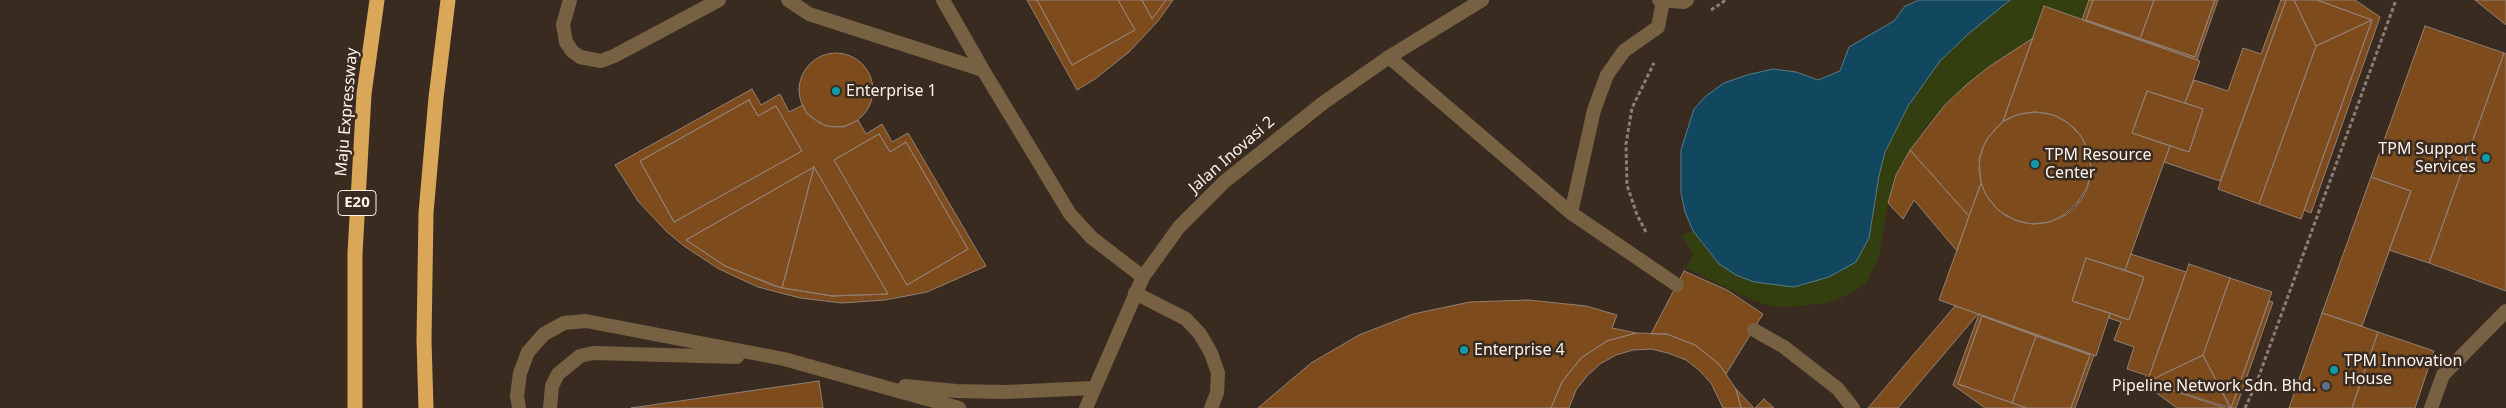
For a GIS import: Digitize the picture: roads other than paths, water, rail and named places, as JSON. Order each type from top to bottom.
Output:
[{"type":"highway","name":"Maju Expressway","points":[[355,408],[355,243],[364,94],[377,0]]},
{"type":"highway","points":[[426,408],[424,340],[426,213],[436,98],[448,0]]},
{"type":"street","points":[[570,0],[563,25],[566,42],[572,51],[580,57],[601,61],[614,56],[719,0]]},
{"type":"street","points":[[788,0],[809,14],[983,70]]},
{"type":"street","points":[[943,0],[983,70],[1075,220],[1092,238],[1143,277]]},
{"type":"street","name":"Jalan Inovasi 2","points":[[1086,408],[1143,277],[1179,227],[1224,182],[1324,103],[1389,58],[1482,0]]},
{"type":"street","points":[[1571,212],[1594,110],[1607,75],[1624,51],[1658,27],[1661,1],[1687,0]]},
{"type":"street","points":[[1389,58],[1571,212],[1677,285]]},
{"type":"street","points":[[1135,293],[1186,319],[1200,334],[1211,353],[1218,374],[1217,393],[1211,408]]},
{"type":"street","points":[[2431,408],[2443,375],[2506,311]]},
{"type":"street","points":[[519,408],[520,373],[528,352],[544,334],[564,323],[586,321],[784,359],[959,408]]},
{"type":"street","points":[[1754,330],[1784,347],[1838,389],[1853,408]]},
{"type":"street","points":[[550,408],[552,386],[558,374],[580,356],[608,352],[784,359]]},
{"type":"street","points":[[860,380],[956,391],[1038,392],[1094,388]]},
{"type":"water","points":[[1919,0],[2010,0],[1967,35],[1940,61],[1908,106],[1885,152],[1879,176],[1869,238],[1856,262],[1829,277],[1794,287],[1754,282],[1736,275],[1719,264],[1693,231],[1685,212],[1681,193],[1681,150],[1694,109],[1706,96],[1724,83],[1747,75],[1773,69],[1796,72],[1818,80],[1840,71],[1849,47],[1894,21],[1905,6]]},
{"type":"place","name":"Enterprise 1","points":[[836,91]]},
{"type":"place","name":"TPM Support Services","points":[[2486,158]]},
{"type":"place","name":"TPM Resource Center","points":[[2035,164]]},
{"type":"place","name":"Enterprise 4","points":[[1464,350]]},
{"type":"place","name":"TPM Innovation House","points":[[2334,370]]},
{"type":"place","name":"Pipeline Network Sdn. Bhd.","points":[[2326,386]]}]
